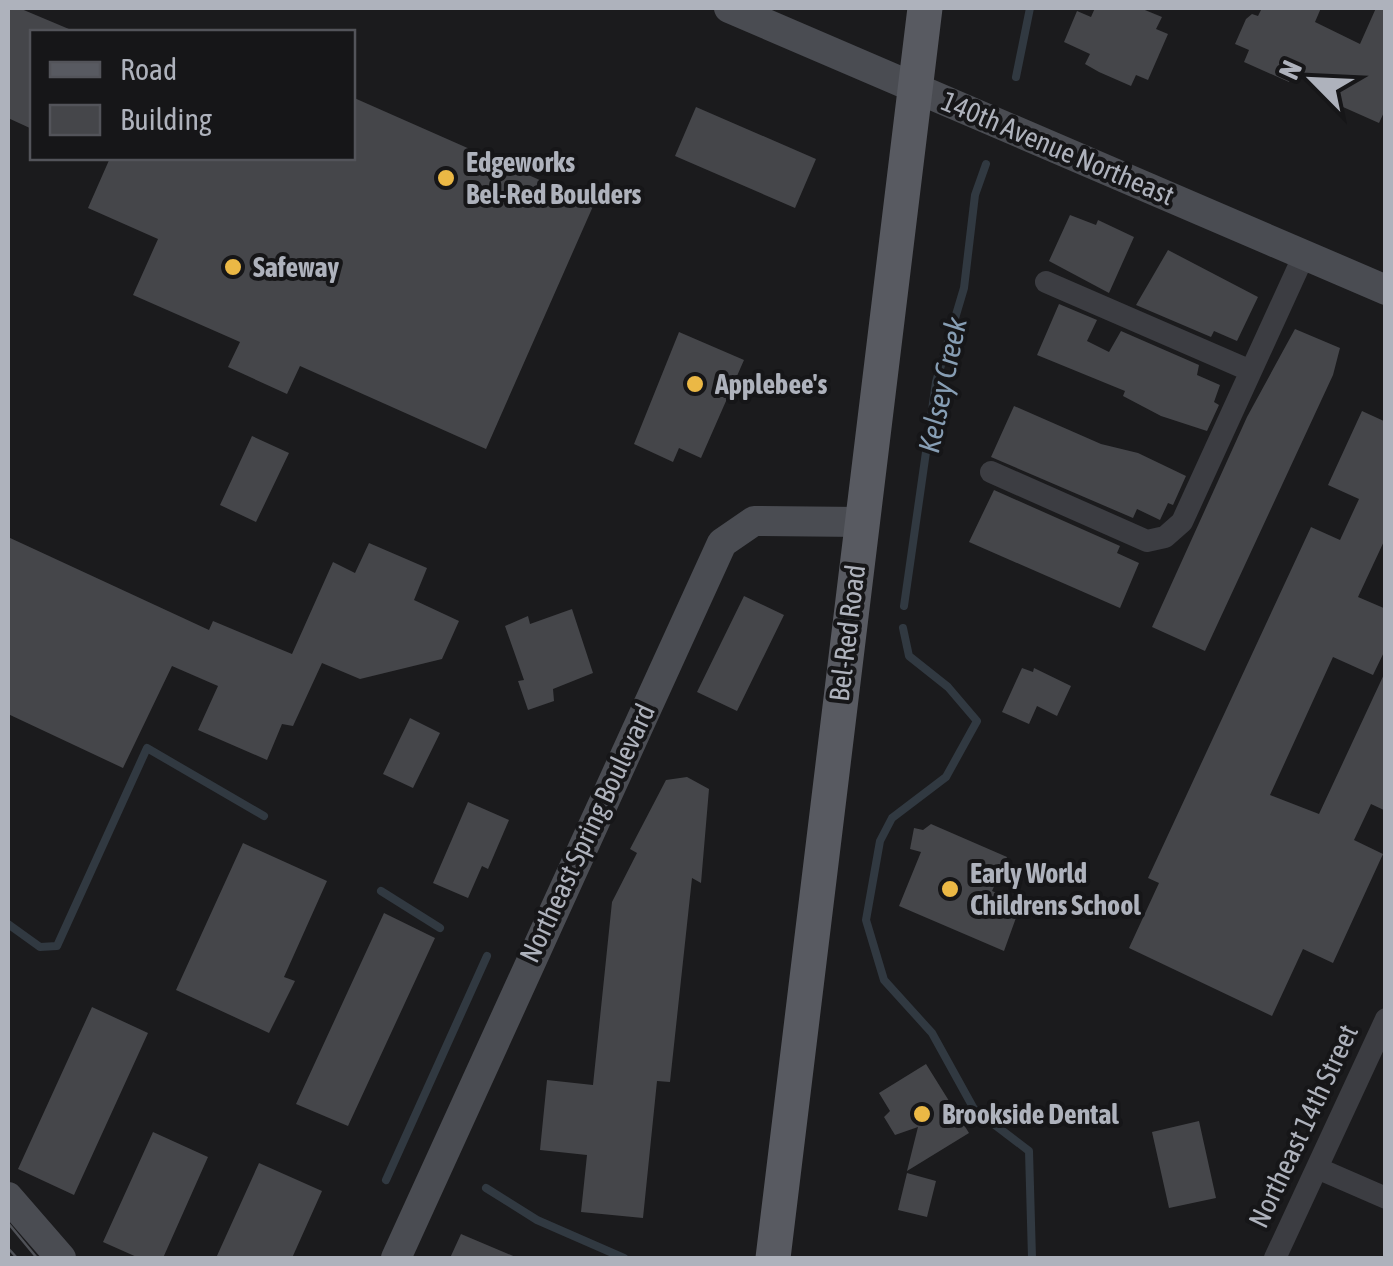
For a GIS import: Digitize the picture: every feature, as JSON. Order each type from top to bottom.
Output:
[{"type":"main road","name":"Bel-Red Road","points":[[772,1258],[925,8]]},
{"type":"street","name":"140th Avenue Northeast","points":[[729,8],[1386,290]]},
{"type":"street","points":[[991,472],[1147,542],[1166,537],[1182,522],[1304,255]]},
{"type":"street","points":[[1046,282],[1251,371]]},
{"type":"street","name":"Northeast Spring Boulevard","points":[[396,1258],[722,543],[754,521],[862,522]]},
{"type":"street","name":"Northeast 14th Street","points":[[1275,1258],[1386,1019]]},
{"type":"street","points":[[1317,1168],[1386,1198]]},
{"type":"street","points":[[8,1196],[61,1258]]},
{"type":"building","points":[[8,8],[19,8],[71,30],[30,30],[30,128],[8,118]]},
{"type":"building","points":[[1095,8],[1140,8],[1162,17],[1156,29],[1168,34],[1148,80],[1136,75],[1131,86],[1099,72],[1085,64],[1090,54],[1064,42],[1077,11],[1091,17]]},
{"type":"building","points":[[1262,8],[1321,8],[1315,22],[1360,44],[1376,8],[1386,8],[1386,108],[1379,123],[1334,103],[1339,90],[1294,71],[1289,82],[1244,62],[1249,50],[1235,44],[1246,19],[1252,14],[1258,16]]},
{"type":"building","points":[[355,98],[594,204],[486,449],[300,366],[287,394],[228,367],[240,342],[133,295],[158,239],[88,208],[109,160],[355,160]]},
{"type":"building","points":[[696,107],[816,159],[795,208],[675,156]]},
{"type":"building","points":[[1070,215],[1096,225],[1098,220],[1134,237],[1109,293],[1049,261]]},
{"type":"building","points":[[1168,250],[1258,297],[1237,341],[1214,331],[1211,337],[1136,305]]},
{"type":"building","points":[[1059,304],[1097,320],[1087,341],[1109,352],[1121,331],[1199,365],[1197,375],[1220,385],[1214,402],[1219,405],[1207,431],[1161,416],[1123,396],[1125,391],[1037,355]]},
{"type":"building","points":[[1295,329],[1340,348],[1333,375],[1205,651],[1152,627],[1247,417]]},
{"type":"building","name":"Applebee's","points":[[679,332],[744,360],[701,458],[679,448],[673,462],[634,444]]},
{"type":"building","points":[[1014,406],[1101,444],[1138,453],[1186,476],[1173,505],[1168,503],[1160,520],[1137,509],[1133,518],[991,457]]},
{"type":"building","points":[[1362,411],[1386,422],[1386,537],[1358,597],[1386,609],[1386,648],[1373,675],[1333,657],[1270,795],[1319,814],[1386,670],[1386,811],[1371,804],[1354,840],[1383,854],[1333,963],[1303,949],[1272,1016],[1129,948],[1159,883],[1148,878],[1311,527],[1340,540],[1359,499],[1328,485]]},
{"type":"building","points":[[252,436],[289,453],[256,522],[220,505]]},
{"type":"building","points":[[994,490],[1120,546],[1117,553],[1139,563],[1120,608],[969,542]]},
{"type":"building","points":[[8,537],[209,630],[213,621],[292,654],[333,562],[355,573],[369,543],[427,568],[414,600],[459,621],[442,659],[360,679],[322,663],[293,726],[282,724],[267,760],[198,730],[218,686],[172,666],[123,768],[8,714]]},
{"type":"building","points":[[744,596],[784,615],[737,711],[697,692]]},
{"type":"building","points":[[572,609],[593,673],[553,689],[554,701],[528,710],[518,681],[524,680],[505,626],[528,616],[530,624]]},
{"type":"building","points":[[1022,668],[1033,672],[1034,668],[1071,686],[1057,716],[1037,706],[1029,724],[1002,712]]},
{"type":"building","points":[[410,718],[440,733],[413,788],[383,774]]},
{"type":"building","points":[[687,777],[709,789],[701,883],[692,878],[670,1082],[657,1081],[643,1218],[581,1212],[587,1155],[540,1150],[547,1080],[593,1085],[612,902],[637,853],[630,849],[666,780]]},
{"type":"building","points":[[468,802],[509,820],[488,869],[482,866],[468,898],[433,883]]},
{"type":"building","name":"Early World Childrens School","points":[[931,824],[1007,857],[992,891],[1021,904],[1004,951],[899,906],[921,852],[910,849],[914,828],[923,830]]},
{"type":"building","points":[[243,843],[327,881],[284,977],[295,981],[269,1033],[176,990]]},
{"type":"building","points":[[384,913],[435,938],[348,1126],[296,1104]]},
{"type":"building","points":[[92,1007],[148,1033],[74,1195],[18,1169]]},
{"type":"building","name":"Brookside Dental","points":[[926,1064],[969,1133],[907,1171],[918,1127],[895,1135],[884,1117],[890,1111],[879,1093]]},
{"type":"building","points":[[1199,1121],[1216,1198],[1169,1208],[1152,1132]]},
{"type":"building","points":[[153,1132],[208,1157],[163,1258],[139,1258],[103,1242]]},
{"type":"building","points":[[259,1163],[322,1191],[292,1258],[216,1258]]},
{"type":"building","points":[[907,1173],[936,1181],[927,1217],[898,1210]]},
{"type":"building","points":[[461,1234],[518,1258],[450,1258]]},
{"type":"waterway","name":"Kelsey Creek","points":[[1016,77],[1030,8]]},
{"type":"waterway","name":"Kelsey Creek","points":[[904,606],[936,382],[964,288],[975,195],[986,164]]},
{"type":"waterway","name":"Kelsey Creek","points":[[903,628],[909,656],[948,687],[977,721],[946,777],[892,818],[880,841],[866,920],[884,980],[932,1033],[974,1109],[1029,1151],[1032,1258]]},
{"type":"waterway","points":[[8,924],[40,947],[57,946],[147,748],[264,816]]},
{"type":"waterway","points":[[381,891],[440,928]]},
{"type":"waterway","points":[[386,1180],[487,956]]},
{"type":"waterway","points":[[486,1188],[537,1220],[624,1258]]},
{"type":"tram line","points":[[8,1223],[37,1258]]},
{"type":"tram line","points":[[8,1248],[17,1258]]},
{"type":"place","name":"Edgeworks Bel-Red Boulders","points":[[446,178]]},
{"type":"place","name":"Safeway","points":[[233,267]]},
{"type":"place","name":"Applebee's","points":[[695,384]]},
{"type":"place","name":"Early World Childrens School","points":[[950,889]]},
{"type":"place","name":"Brookside Dental","points":[[922,1114]]}]
